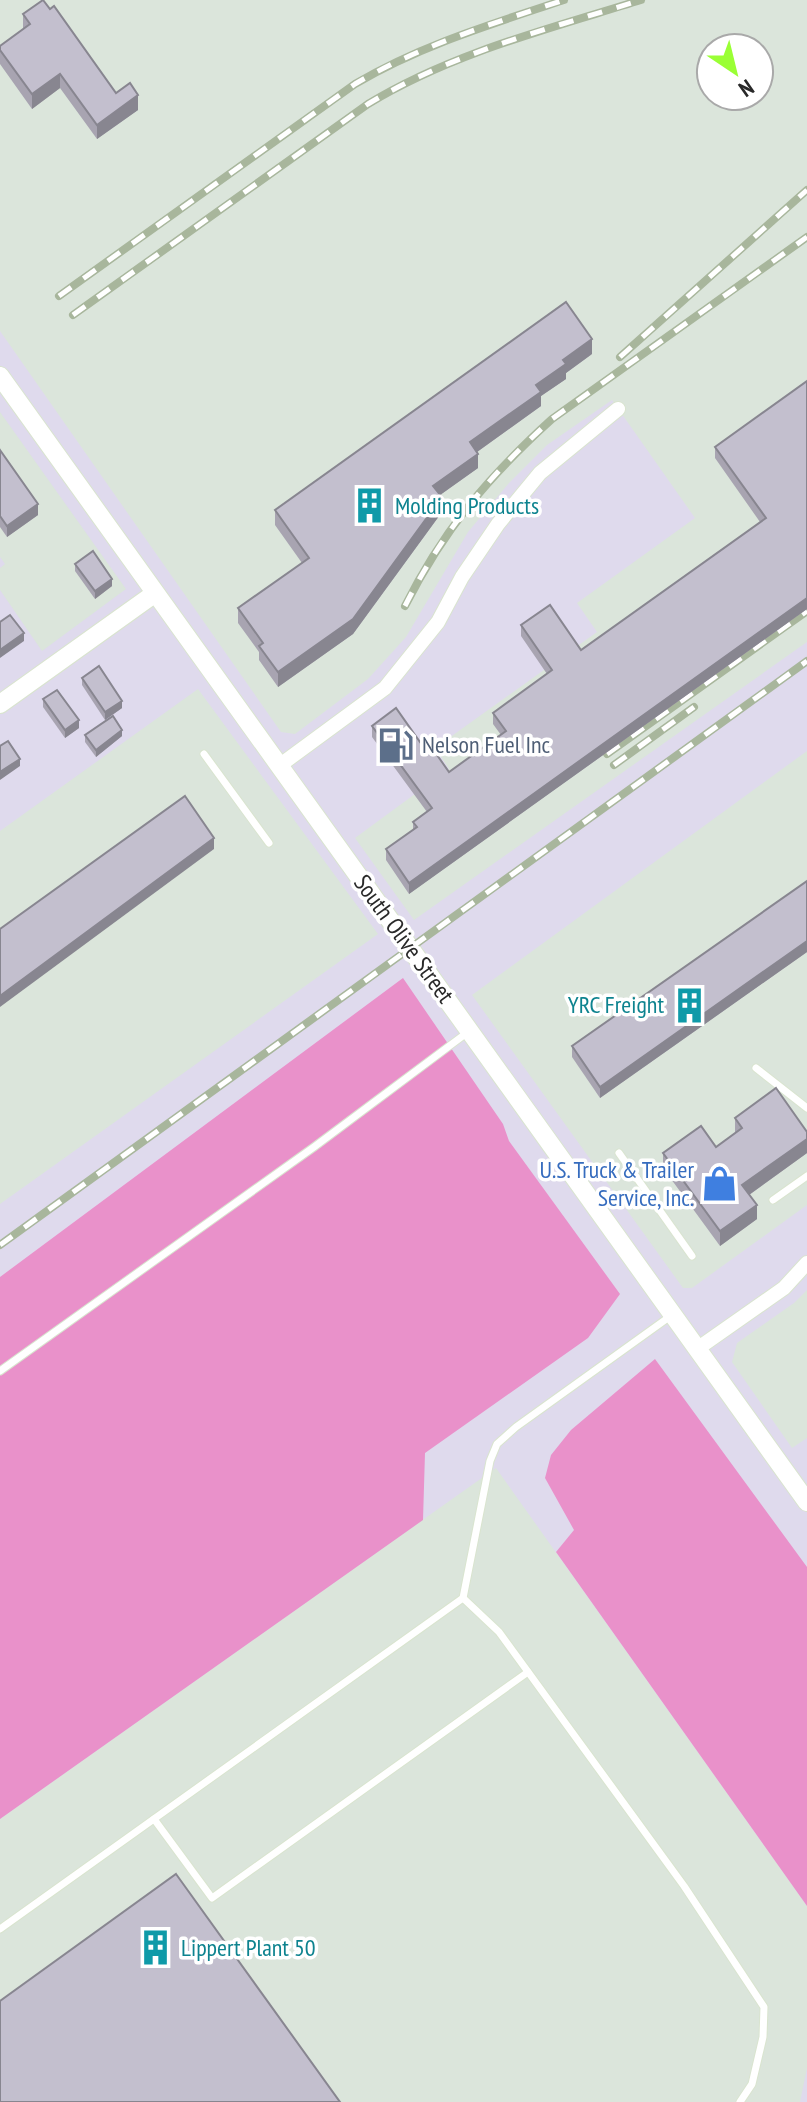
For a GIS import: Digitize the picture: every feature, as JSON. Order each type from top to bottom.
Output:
[{"type":"street","name":"South Olive Street","points":[[0,376],[807,1502]]},
{"type":"street","points":[[279,766],[385,688],[438,622],[477,553],[532,483],[578,440],[618,409]]},
{"type":"street","points":[[0,704],[154,594]]},
{"type":"street","points":[[697,1349],[784,1288],[807,1263]]},
{"type":"lane","points":[[204,754],[269,843]]},
{"type":"lane","points":[[0,1371],[314,1147],[469,1030]]},
{"type":"lane","points":[[756,1068],[807,1108]]},
{"type":"lane","points":[[619,1153],[692,1256]]},
{"type":"lane","points":[[773,1200],[807,1176]]},
{"type":"lane","points":[[0,1929],[463,1598],[490,1461],[497,1444],[516,1427],[672,1315]]},
{"type":"lane","points":[[463,1598],[499,1632],[684,1886],[764,2007],[763,2037],[752,2084],[740,2102]]},
{"type":"lane","points":[[154,1819],[212,1898],[528,1672]]},
{"type":"shaded area","points":[[0,0],[807,0],[807,642],[414,920],[355,838],[449,769],[435,748],[597,632],[577,603],[695,518],[612,400],[547,445],[509,483],[468,532],[406,637],[368,679],[295,734],[281,732],[0,331]]},
{"type":"shaded area","points":[[0,412],[126,589],[42,651],[0,590],[0,568],[5,564],[0,557]]},
{"type":"shaded area","points":[[198,689],[378,934],[0,1204],[0,831]]},
{"type":"shaded area","points":[[807,751],[807,1205],[692,1288],[683,1288],[472,995]]},
{"type":"shaded area","points":[[403,978],[503,1124],[509,1141],[620,1294],[588,1338],[425,1453],[423,1520],[0,1819],[0,1277]]},
{"type":"shaded area","points":[[807,1290],[807,1438],[792,1448],[732,1362],[737,1343],[794,1303]]},
{"type":"shaded area","points":[[655,1359],[807,1567],[807,1906],[556,1552],[574,1530],[545,1478],[551,1455],[571,1430]]},
{"type":"shaded area","points":[[496,1468],[807,1906],[807,2068],[800,2102],[0,2102],[0,1819]]},
{"type":"building","points":[[43,0],[50,9],[54,6],[116,93],[130,83],[138,95],[97,125],[60,74],[32,94],[0,50],[0,46],[30,24],[23,14]]},
{"type":"building","name":"Molding Products","points":[[566,302],[592,339],[563,360],[566,364],[536,385],[541,392],[470,442],[478,454],[433,486],[442,497],[353,619],[278,672],[259,646],[263,643],[238,608],[309,558],[275,510]]},
{"type":"building","points":[[807,381],[807,598],[409,883],[386,849],[417,827],[413,822],[432,808],[372,726],[396,708],[420,742],[425,738],[449,772],[506,731],[493,713],[552,670],[521,625],[550,605],[581,650],[766,518],[715,447]]},
{"type":"building","points":[[0,450],[38,504],[7,526],[0,516]]},
{"type":"building","points":[[93,551],[112,579],[95,591],[75,564]]},
{"type":"building","points":[[10,615],[24,633],[0,650],[0,622]]},
{"type":"building","points":[[99,666],[122,701],[105,712],[82,678]]},
{"type":"building","points":[[57,690],[79,720],[65,730],[43,699]]},
{"type":"building","points":[[113,716],[122,730],[96,750],[85,735]]},
{"type":"building","points":[[8,741],[20,759],[0,772],[0,746]]},
{"type":"building","points":[[185,796],[214,838],[0,996],[0,929]]},
{"type":"building","name":"YRC Freight","points":[[807,881],[807,941],[600,1087],[572,1046]]},
{"type":"building","name":"U.S. Truck & Trailer Service, Inc.","points":[[776,1088],[807,1132],[807,1139],[742,1185],[757,1205],[720,1231],[663,1153],[701,1126],[716,1147],[742,1128],[735,1118]]},
{"type":"building","name":"Lippert Plant 50","points":[[176,1874],[340,2102],[0,2102],[0,2001]]},
{"type":"railway","points":[[59,296],[355,84],[431,47],[564,0]]},
{"type":"railway","points":[[73,315],[368,104],[400,86],[467,56],[641,0]]},
{"type":"railway","points":[[620,357],[807,190]]},
{"type":"railway","points":[[405,606],[435,552],[469,505],[552,419],[807,237]]},
{"type":"railway","points":[[607,754],[807,611]]},
{"type":"railway","points":[[0,1245],[807,661]]},
{"type":"railway","points":[[614,765],[694,707]]},
{"type":"place","name":"Molding Products","points":[[369,506]]},
{"type":"place","name":"Nelson Fuel Inc","points":[[396,745]]},
{"type":"place","name":"YRC Freight","points":[[690,1005]]},
{"type":"place","name":"U.S. Truck & Trailer Service, Inc.","points":[[720,1184]]},
{"type":"place","name":"Lippert Plant 50","points":[[155,1948]]}]
